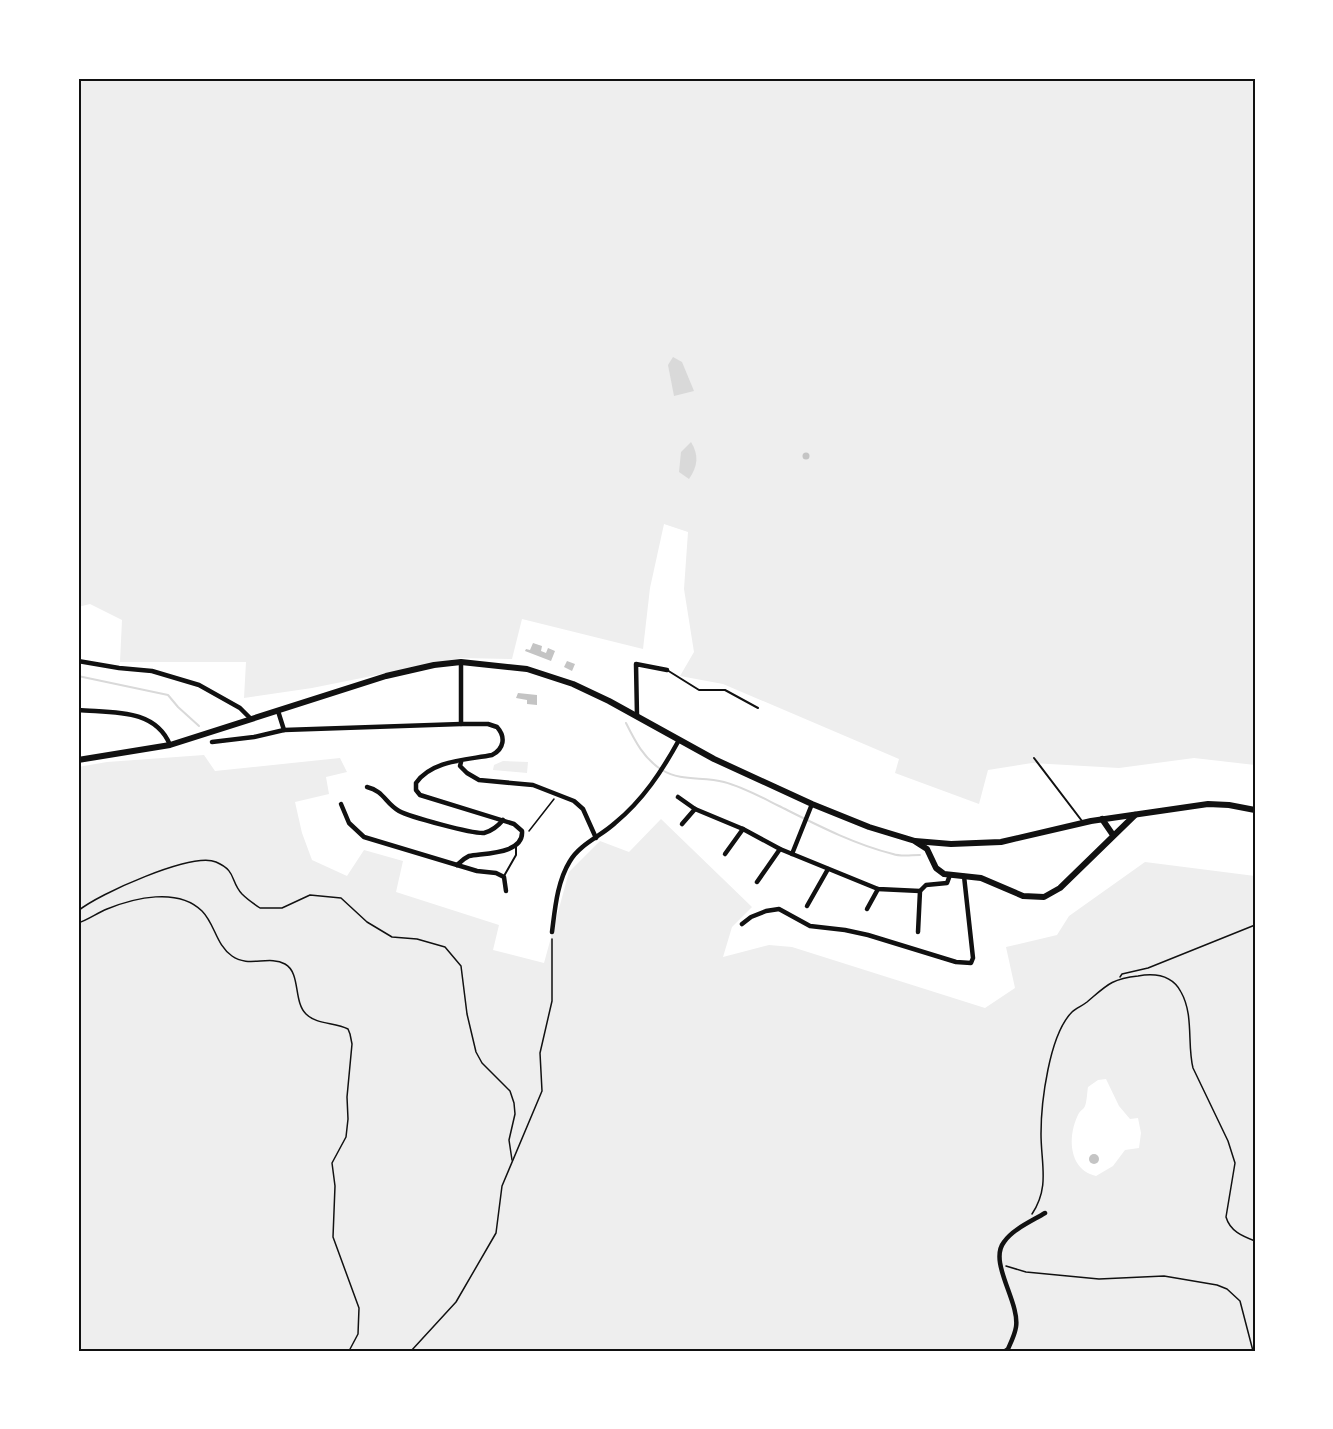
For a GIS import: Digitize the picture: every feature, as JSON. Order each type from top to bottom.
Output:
[{"type":"main road","points":[[78,760],[170,745],[406,670],[461,662],[527,669],[562,680],[637,716],[714,759],[812,804],[869,827],[915,841],[951,844],[1001,842],[1102,819],[1208,804],[1255,810]]},
{"type":"main road","points":[[915,841],[927,849],[938,870],[950,875],[987,880],[1023,896],[1044,897],[1060,888],[1135,814]]},
{"type":"main road","points":[[1102,819],[1113,836]]},
{"type":"main road","points":[[930,854],[937,843]]},
{"type":"street","points":[[78,661],[152,671],[199,685],[240,708],[251,720]]},
{"type":"street","points":[[461,662],[461,724]]},
{"type":"street","points":[[637,716],[636,664],[667,670]]},
{"type":"street","points":[[78,711],[125,714],[150,720],[166,736],[170,745]]},
{"type":"street","points":[[278,711],[284,730]]},
{"type":"street","points":[[212,742],[254,737],[284,730],[493,725],[502,734],[502,745],[497,753],[441,765],[427,772],[416,783],[417,793],[503,820],[522,831],[522,836],[516,846],[469,856],[457,865]]},
{"type":"street","points":[[552,932],[560,887],[570,861],[580,848],[630,810],[660,774],[679,740]]},
{"type":"street","points":[[461,762],[460,766],[463,770],[479,780],[533,785],[574,801],[584,809],[596,838]]},
{"type":"street","points":[[367,787],[381,792],[390,805],[404,813],[475,833],[488,832],[503,820]]},
{"type":"street","points":[[678,797],[695,809],[743,829],[780,849],[878,889],[920,891]]},
{"type":"street","points":[[341,804],[349,823],[364,837],[477,871],[496,873],[504,877],[506,891]]},
{"type":"street","points":[[792,854],[812,804]]},
{"type":"street","points":[[682,824],[695,809]]},
{"type":"street","points":[[725,854],[743,829]]},
{"type":"street","points":[[757,882],[780,849]]},
{"type":"street","points":[[807,906],[828,869]]},
{"type":"street","points":[[918,932],[920,891],[926,885],[947,883],[950,875]]},
{"type":"street","points":[[742,924],[751,917],[779,909],[810,926],[868,935],[956,962],[971,963],[973,958],[964,876]]},
{"type":"street","points":[[867,909],[878,889]]},
{"type":"street","points":[[1005,1351],[1008,1349],[1016,1326],[1013,1300],[999,1255],[1003,1243],[1045,1213]]},
{"type":"lane","points":[[667,670],[699,690],[725,690],[758,708]]},
{"type":"lane","points":[[1034,758],[1083,823]]},
{"type":"lane","points":[[504,877],[516,855],[516,846]]},
{"type":"path","points":[[522,836],[549,806]]},
{"type":"path","points":[[78,911],[114,889],[148,874],[194,863],[214,861],[231,871],[240,892],[260,908],[282,908],[310,895],[341,898],[367,922],[392,937],[417,939],[445,947],[461,966],[467,1014],[476,1052],[482,1063],[510,1091],[514,1103],[515,1114],[509,1140],[512,1160]]},
{"type":"path","points":[[78,922],[137,899],[175,897],[191,903],[203,912],[220,945],[233,957],[244,962],[283,963],[290,967],[297,996],[305,1013],[321,1022],[348,1029],[352,1044],[348,1119],[345,1137],[332,1163],[335,1186],[333,1237],[359,1308],[358,1334],[349,1351]]},
{"type":"path","points":[[1024,1226],[1040,1202],[1044,1179],[1041,1136],[1043,1096],[1051,1056],[1062,1025],[1072,1011],[1083,1006],[1122,974],[1148,968],[1255,925]]},
{"type":"path","points":[[411,1351],[456,1302],[496,1233],[502,1186],[542,1091],[540,1053],[552,1001],[552,932]]},
{"type":"path","points":[[1119,978],[1159,975],[1174,982],[1181,992],[1187,1006],[1190,1057],[1193,1068],[1228,1141],[1235,1163],[1226,1217],[1228,1224],[1238,1234],[1255,1241]]},
{"type":"path","points":[[1000,1264],[1026,1272],[1099,1279],[1164,1276],[1217,1285],[1227,1289],[1240,1301],[1253,1351]]},
{"type":"shaded area","points":[[78,78],[1255,78],[1255,765],[1194,758],[1119,768],[1032,763],[988,770],[979,804],[895,773],[899,759],[723,684],[680,676],[694,652],[684,589],[688,532],[664,524],[650,588],[643,649],[522,619],[512,659],[461,658],[312,688],[244,698],[246,662],[120,662],[122,620],[90,604],[78,607]]},
{"type":"shaded area","points":[[673,357],[682,362],[694,391],[674,396],[668,365]]},
{"type":"shaded area","points":[[691,442],[696,461],[689,479],[679,472],[681,452]]},
{"type":"shaded area","points":[[204,755],[215,771],[340,758],[347,772],[326,777],[329,794],[295,802],[302,833],[312,860],[347,876],[364,850],[403,861],[396,892],[499,925],[493,950],[544,963],[569,872],[600,841],[629,852],[661,819],[752,907],[732,927],[723,957],[769,945],[792,947],[985,1008],[1015,988],[1006,947],[1057,935],[1069,916],[1145,862],[1255,876],[1255,1351],[78,1351],[78,767],[107,762]],"holes":[[[1106,1079],[1119,1106],[1130,1119],[1138,1118],[1141,1133],[1139,1148],[1125,1150],[1113,1166],[1096,1176],[1080,1167],[1075,1159],[1072,1150],[1075,1122],[1086,1104],[1088,1087],[1098,1080]]]},
{"type":"shaded area","points":[[503,761],[528,762],[527,773],[493,770],[494,765]]},
{"type":"building","points":[[806,453],[809,456],[806,459],[803,456]]},
{"type":"building","points":[[533,643],[542,646],[541,651],[546,653],[548,648],[555,651],[551,661],[525,651],[530,650]]},
{"type":"building","points":[[567,661],[575,664],[572,671],[564,667]]},
{"type":"building","points":[[518,693],[537,695],[537,705],[527,704],[527,700],[516,698]]},
{"type":"building","points":[[1094,1154],[1098,1155],[1098,1163],[1094,1164],[1090,1163],[1089,1159],[1090,1155]]},
{"type":"waterway","points":[[78,676],[168,695],[199,726]]},
{"type":"waterway","points":[[626,723],[645,755],[656,766],[670,774],[731,784],[863,845],[896,855],[920,855]]}]
